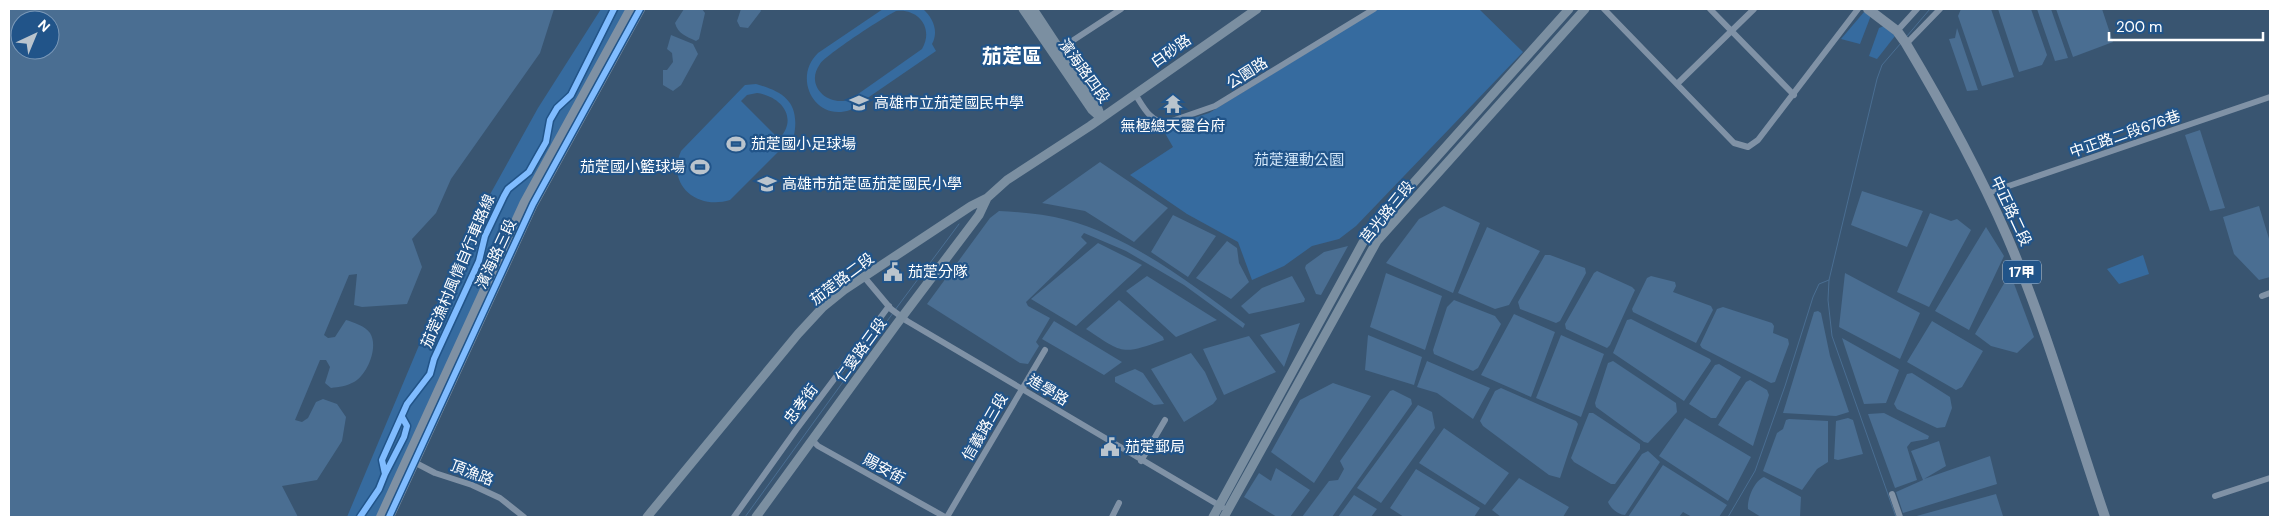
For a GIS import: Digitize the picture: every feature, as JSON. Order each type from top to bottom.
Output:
[{"type":"main road","name":"濱海路三段","points":[[389,517],[410,460],[524,204],[632,9]]},
{"type":"main road","name":"濱海路三段","points":[[381,517],[533,204],[640,9]]},
{"type":"main road","name":"17甲","points":[[1868,9],[1902,37]]},
{"type":"main road","name":"中正路二段","points":[[1902,37],[1988,194],[2023,274],[2063,384],[2105,517]]},
{"type":"street","name":"濱海路四段","points":[[1023,9],[1097,106],[1102,118]]},
{"type":"street","name":"濱海路四段","points":[[1032,9],[1058,53]]},
{"type":"street","points":[[1058,53],[1066,45],[1121,9]]},
{"type":"street","name":"白砂路","points":[[1102,118],[1257,9]]},
{"type":"street","name":"公園路","points":[[1134,94],[1148,114],[1159,122],[1166,123],[1207,110],[1374,9]]},
{"type":"street","name":"莒光路三段","points":[[1213,517],[1368,235],[1568,9]]},
{"type":"street","name":"莒光路三段","points":[[1226,514],[1306,372],[1377,240],[1585,9]]},
{"type":"street","points":[[1604,9],[1734,143],[1748,147],[1758,140],[1794,95],[1858,9]]},
{"type":"street","points":[[1710,9],[1794,95]]},
{"type":"street","points":[[1677,84],[1754,9]]},
{"type":"street","points":[[1902,37],[1917,9]]},
{"type":"street","points":[[1902,37],[1940,9]]},
{"type":"street","name":"中正路二段676巷","points":[[1988,194],[2270,97]]},
{"type":"street","name":"茄萣路二段","points":[[647,517],[798,334],[823,307],[965,210],[987,198],[1007,180],[1102,118]]},
{"type":"street","name":"仁愛路三段","points":[[756,517],[813,441],[900,316],[980,215],[987,198]]},
{"type":"street","name":"進學路","points":[[865,278],[890,308],[900,316],[1141,461],[1220,506],[1226,514]]},
{"type":"street","points":[[2262,296],[2270,294]]},
{"type":"street","name":"忠孝街","points":[[734,517],[796,430],[890,308]]},
{"type":"street","name":"信義路三段","points":[[946,517],[1045,350]]},
{"type":"street","points":[[1292,372],[1306,372]]},
{"type":"street","points":[[1141,461],[1165,420]]},
{"type":"street","name":"賜安街","points":[[813,441],[818,446],[946,517]]},
{"type":"street","name":"頂漁路","points":[[410,460],[435,473],[465,482],[500,498],[524,517]]},
{"type":"street","points":[[2215,496],[2270,478]]},
{"type":"street","points":[[1892,494],[1900,517]]},
{"type":"street","points":[[1112,517],[1119,503]]},
{"type":"green space","points":[[601,9],[628,9],[378,517],[347,517],[433,312],[483,207],[538,108]]},
{"type":"green space","points":[[883,9],[923,9],[930,16],[934,25],[935,34],[932,44],[936,51],[850,110],[838,112],[827,110],[818,104],[811,95],[807,85],[807,74],[810,63],[818,53]],"holes":[[[896,11],[904,11],[917,16],[925,27],[925,42],[922,49],[851,99],[835,100],[827,98],[821,93],[815,80],[816,72],[825,59],[856,36]]]},
{"type":"green space","name":"茄萣運動公園","points":[[1378,9],[1479,9],[1523,52],[1356,226],[1339,239],[1312,246],[1284,266],[1252,280],[1238,242],[1187,214],[1130,175],[1173,147],[1162,128],[1209,113]]},
{"type":"green space","points":[[1864,12],[1870,15],[1870,18],[1860,44],[1841,39]]},
{"type":"green space","points":[[1884,26],[1895,36],[1877,59],[1869,56],[1879,28]]},
{"type":"green space","points":[[756,84],[766,87],[782,95],[788,101],[795,115],[794,136],[730,200],[718,202],[696,198],[681,184],[677,163],[681,151],[745,85]],"holes":[[[757,93],[766,95],[780,103],[787,116],[785,131],[779,139],[741,101],[747,95]]]},
{"type":"green space","points":[[2143,255],[2149,274],[2119,284],[2107,269]]},
{"type":"shaded area","points":[[9,9],[554,9],[540,53],[451,179],[436,213],[412,239],[422,267],[407,304],[362,307],[354,305],[357,274],[349,275],[324,335],[328,338],[335,337],[346,320],[352,322],[362,326],[370,333],[373,346],[372,353],[367,367],[359,378],[349,384],[334,388],[325,383],[330,367],[326,360],[320,360],[295,420],[302,422],[308,418],[316,402],[323,399],[337,404],[346,417],[342,441],[317,480],[282,486],[298,517],[9,517]]},
{"type":"shaded area","points":[[684,9],[702,9],[705,13],[699,39],[696,41],[683,34],[676,27],[675,23]]},
{"type":"shaded area","points":[[741,9],[760,9],[761,11],[748,28],[740,27],[737,21]]},
{"type":"shaded area","points":[[1961,9],[1991,9],[2014,77],[1982,86],[1958,16]]},
{"type":"shaded area","points":[[1998,9],[2031,9],[2047,55],[2042,65],[2019,72]]},
{"type":"shaded area","points":[[2037,9],[2051,9],[2068,58],[2055,61]]},
{"type":"shaded area","points":[[2056,9],[2102,9],[2113,42],[2073,57]]},
{"type":"shaded area","points":[[1957,28],[1978,90],[1967,91],[1949,39],[1955,38]]},
{"type":"shaded area","points":[[671,35],[693,44],[698,54],[681,85],[673,91],[663,85],[663,70],[667,70],[673,62],[672,53],[667,49]]},
{"type":"shaded area","points":[[2200,130],[2225,208],[2210,211],[2185,135]]},
{"type":"shaded area","points":[[1100,162],[1168,208],[1134,242],[1085,211],[1042,203]]},
{"type":"shaded area","points":[[1862,191],[1923,211],[1907,247],[1851,225]]},
{"type":"shaded area","points":[[1444,206],[1480,223],[1453,293],[1386,263],[1419,219]]},
{"type":"shaded area","points":[[2259,206],[2270,242],[2270,277],[2259,280],[2234,254],[2223,217]]},
{"type":"shaded area","points":[[999,211],[1059,218],[1091,228],[1114,238],[1138,250],[1183,278],[1245,324],[1243,328],[1184,285],[1126,251],[1084,233],[1081,237],[1087,243],[1026,302],[1028,306],[1050,318],[1036,342],[1039,346],[1028,364],[1020,363],[927,304],[990,218]]},
{"type":"shaded area","points":[[1930,213],[1951,221],[1957,219],[1971,230],[1929,307],[1897,292]]},
{"type":"shaded area","points":[[1173,215],[1216,236],[1188,277],[1151,252]]},
{"type":"shaded area","points":[[1487,227],[1540,251],[1509,305],[1495,309],[1458,293]]},
{"type":"shaded area","points":[[1986,227],[2004,256],[1969,330],[1935,311]]},
{"type":"shaded area","points":[[1227,241],[1237,248],[1239,263],[1249,282],[1231,299],[1196,278]]},
{"type":"shaded area","points":[[1098,243],[1142,265],[1076,326],[1031,299]]},
{"type":"shaded area","points":[[1348,246],[1321,295],[1316,294],[1305,268],[1306,265],[1324,252]]},
{"type":"shaded area","points":[[1545,255],[1550,255],[1585,268],[1586,273],[1560,321],[1556,323],[1520,309],[1518,302]]},
{"type":"shaded area","points":[[1597,271],[1635,290],[1607,348],[1566,329],[1565,324],[1594,273]]},
{"type":"shaded area","points":[[1386,273],[1442,296],[1425,350],[1370,327]]},
{"type":"shaded area","points":[[1845,273],[1920,313],[1900,359],[1839,327]]},
{"type":"shaded area","points":[[2010,273],[2034,337],[2017,353],[1991,346],[1975,334]]},
{"type":"shaded area","points":[[1147,276],[1217,320],[1176,337],[1126,291]]},
{"type":"shaded area","points":[[1292,276],[1305,299],[1304,302],[1249,314],[1241,306],[1262,288]]},
{"type":"shaded area","points":[[1651,276],[1675,282],[1676,286],[1673,292],[1711,306],[1713,310],[1696,343],[1633,312],[1632,309],[1647,278]]},
{"type":"shaded area","points":[[1119,300],[1163,337],[1164,340],[1130,350],[1116,347],[1086,329]]},
{"type":"shaded area","points":[[1454,300],[1495,316],[1501,324],[1478,368],[1473,371],[1434,354],[1433,350],[1447,307]]},
{"type":"shaded area","points":[[1723,307],[1772,323],[1774,326],[1773,333],[1788,339],[1789,344],[1775,382],[1771,383],[1702,348],[1700,345],[1717,309]]},
{"type":"shaded area","points":[[1818,311],[1821,313],[1830,356],[1849,412],[1836,416],[1783,413],[1814,312]]},
{"type":"shaded area","points":[[1514,314],[1555,332],[1531,397],[1481,375]]},
{"type":"shaded area","points":[[1631,319],[1710,359],[1711,361],[1684,401],[1613,353],[1627,320]]},
{"type":"shaded area","points":[[1054,321],[1122,362],[1104,375],[1042,339]]},
{"type":"shaded area","points":[[1932,321],[1983,351],[1962,387],[1956,390],[1907,362]]},
{"type":"shaded area","points":[[1300,323],[1284,367],[1260,335]]},
{"type":"shaded area","points":[[1368,335],[1422,357],[1414,385],[1365,370]]},
{"type":"shaded area","points":[[1561,335],[1604,354],[1581,417],[1536,398]]},
{"type":"shaded area","points":[[1249,336],[1276,372],[1224,395],[1203,349]]},
{"type":"shaded area","points":[[1842,338],[1899,370],[1886,403],[1864,404]]},
{"type":"shaded area","points":[[1191,353],[1205,372],[1217,399],[1213,404],[1184,422],[1151,369]]},
{"type":"shaded area","points":[[1427,361],[1490,388],[1473,419],[1437,393],[1417,387]]},
{"type":"shaded area","points":[[1613,361],[1676,403],[1677,412],[1648,443],[1596,407],[1595,403],[1608,363]]},
{"type":"shaded area","points":[[1719,364],[1741,377],[1716,418],[1711,418],[1689,404],[1715,365]]},
{"type":"shaded area","points":[[1135,369],[1143,373],[1164,404],[1154,405],[1115,382],[1115,377]]},
{"type":"shaded area","points":[[1912,373],[1950,397],[1952,408],[1945,427],[1937,428],[1897,409],[1894,404],[1907,374]]},
{"type":"shaded area","points":[[1750,380],[1767,390],[1769,395],[1753,446],[1718,425],[1746,382]]},
{"type":"shaded area","points":[[1333,383],[1371,396],[1314,483],[1271,452],[1300,400]]},
{"type":"shaded area","points":[[1501,388],[1576,421],[1578,424],[1560,478],[1549,475],[1483,426],[1480,421],[1495,391]]},
{"type":"shaded area","points":[[1393,390],[1411,399],[1412,404],[1332,517],[1302,517],[1329,481],[1338,480],[1344,469],[1340,461],[1390,391]]},
{"type":"shaded area","points":[[1418,405],[1432,412],[1435,428],[1381,503],[1357,488]]},
{"type":"shaded area","points":[[1589,413],[1593,413],[1640,444],[1640,449],[1615,484],[1611,484],[1574,462],[1571,458]]},
{"type":"shaded area","points":[[1884,413],[1929,436],[1928,439],[1911,442],[1907,447],[1917,480],[1895,488],[1868,414]]},
{"type":"shaded area","points":[[1685,418],[1751,457],[1728,501],[1659,456]]},
{"type":"shaded area","points":[[1848,418],[1853,420],[1863,454],[1838,460],[1834,459],[1836,421]]},
{"type":"shaded area","points":[[1786,420],[1828,421],[1828,462],[1817,469],[1802,490],[1763,471],[1777,433],[1783,429]]},
{"type":"shaded area","points":[[1444,428],[1509,473],[1485,505],[1419,463]]},
{"type":"shaded area","points":[[1939,441],[1946,466],[1924,479],[1990,456],[1997,484],[1903,513],[1896,492],[1923,480],[1911,451]]},
{"type":"shaded area","points":[[1648,451],[1660,462],[1625,515],[1620,514],[1608,502],[1642,454]]},
{"type":"shaded area","points":[[1663,465],[1727,505],[1719,517],[1692,517],[1683,512],[1679,517],[1628,517]]},
{"type":"shaded area","points":[[1276,468],[1310,490],[1290,517],[1277,517],[1244,497],[1259,473],[1271,481]]},
{"type":"shaded area","points":[[1416,469],[1480,508],[1474,517],[1404,517],[1390,508]]},
{"type":"shaded area","points":[[1764,477],[1801,497],[1800,517],[1761,517],[1748,509],[1752,491],[1757,482]]},
{"type":"shaded area","points":[[1519,478],[1569,507],[1563,517],[1501,517],[1492,510]]},
{"type":"shaded area","points":[[1996,494],[2003,516],[1913,517]]},
{"type":"shaded area","points":[[1354,495],[1377,509],[1371,517],[1338,517]]},
{"type":"waterway","points":[[1907,36],[1930,9]]},
{"type":"waterway","points":[[1896,517],[1832,336],[1828,300],[1829,280],[1877,79],[1882,65],[1901,43]]},
{"type":"waterway","points":[[895,310],[959,224]]},
{"type":"waterway","points":[[1728,517],[1755,471],[1785,386],[1813,297],[1819,284],[1829,280]]},
{"type":"waterway","points":[[745,517],[893,313]]},
{"type":"cycle path","name":"茄萣漁村風情自行車路線","points":[[360,517],[379,489],[385,474],[382,460],[407,404],[430,374],[434,359],[479,261],[485,236],[504,196],[508,189],[529,172],[546,142],[550,120],[557,108],[571,95],[614,9]]},
{"type":"cycle path","points":[[389,517],[533,204],[640,9]]},
{"type":"cycle path","points":[[385,474],[404,437],[407,426],[402,417]]},
{"type":"place","name":"高雄市立茄萣國民中學","points":[[859,103]]},
{"type":"place","name":"無極總天靈台府","points":[[1173,104]]},
{"type":"place","name":"茄萣國小足球場","points":[[736,144]]},
{"type":"place","name":"茄萣國小籃球場","points":[[700,167]]},
{"type":"place","name":"高雄市茄萣區茄萣國民小學","points":[[767,184]]},
{"type":"place","name":"茄萣分隊","points":[[893,272]]},
{"type":"place","name":"茄萣郵局","points":[[1110,447]]},
{"type":"district","name":"茄萣區","points":[[1012,56]]}]
